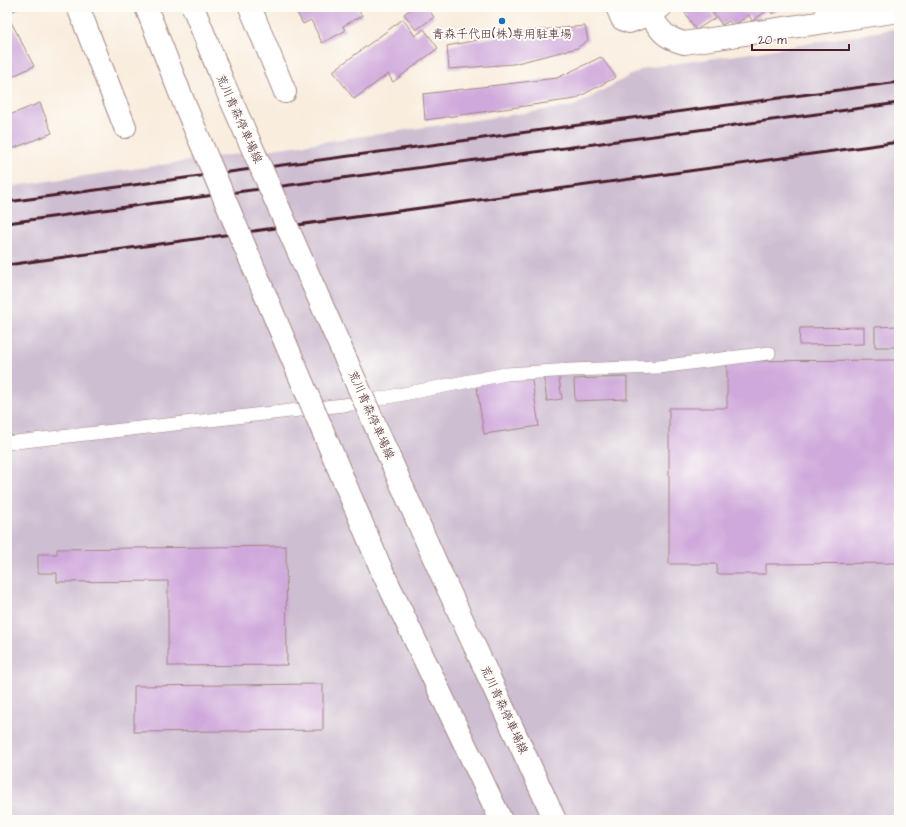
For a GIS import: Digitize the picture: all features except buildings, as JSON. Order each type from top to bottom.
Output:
[{"type":"main road","points":[[146,7],[184,103],[382,571],[501,820]]},
{"type":"main road","name":"荒川青森停車場線","points":[[193,7],[223,82],[437,565],[555,820]]},
{"type":"main road","points":[[250,7],[285,92]]},
{"type":"main road","points":[[617,7],[622,19],[629,22],[655,10],[658,27],[669,39],[684,43],[824,14],[899,11]]},
{"type":"main road","points":[[82,8],[125,126]]},
{"type":"lane","points":[[7,444],[352,404],[506,374],[571,370],[659,368],[769,353]]},
{"type":"shaded area","points":[[899,28],[899,820],[7,820],[7,187],[574,106],[644,68],[758,52]]},
{"type":"railway","points":[[7,202],[899,82]]},
{"type":"railway","points":[[7,223],[899,103]]},
{"type":"railway","points":[[7,265],[899,142]]},
{"type":"place","name":"青森千代田(株)専用駐車場","points":[[502,21]]}]
